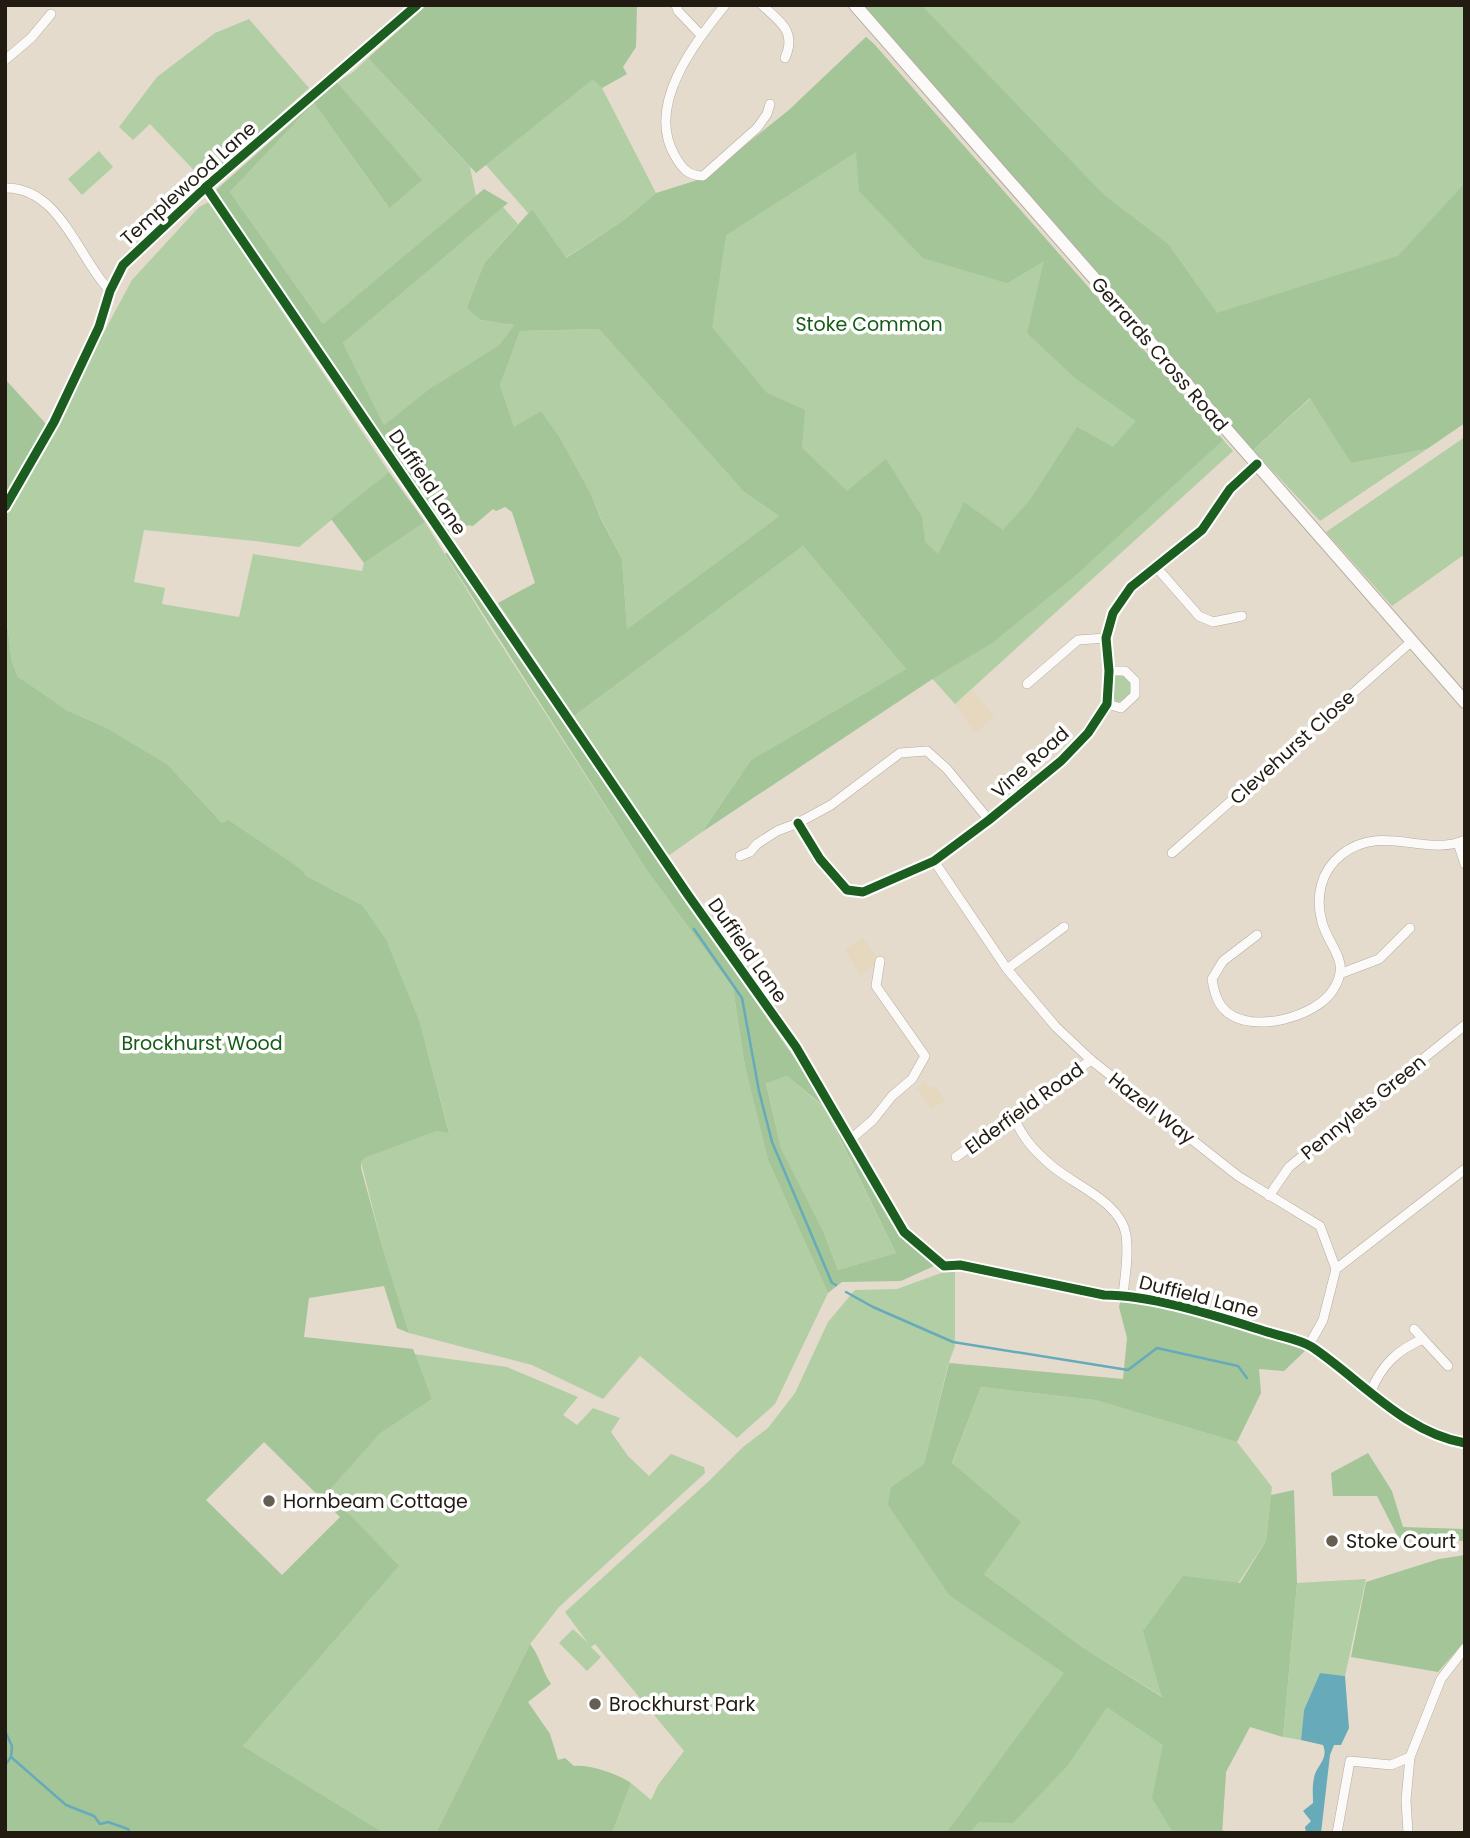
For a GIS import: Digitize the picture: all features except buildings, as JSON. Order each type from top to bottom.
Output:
[{"type":"main road","name":"Gerrards Cross Road","points":[[855,5],[1465,702]]},
{"type":"street","name":"Templewood Lane","points":[[5,508],[54,422],[99,327],[110,291],[123,265],[206,187],[417,5]]},
{"type":"street","points":[[676,5],[678,11],[701,36]]},
{"type":"street","points":[[725,5],[683,65],[667,107],[665,126],[673,153],[686,172],[703,176],[757,128],[767,114],[770,104]]},
{"type":"street","points":[[762,5],[789,33],[790,45],[785,58]]},
{"type":"street","points":[[5,60],[31,38],[51,14]]},
{"type":"street","points":[[5,188],[14,187],[38,195],[74,236],[100,280],[110,291]]},
{"type":"street","name":"Duffield Lane","points":[[206,187],[688,895],[796,1048],[904,1233],[944,1266],[960,1265],[1104,1295],[1122,1295],[1218,1317],[1309,1345],[1371,1391],[1395,1413],[1440,1438],[1465,1443]]},
{"type":"street","name":"Vine Road","points":[[798,823],[820,859],[847,890],[863,892],[934,861],[989,820],[1061,761],[1088,733],[1107,704],[1109,671],[1106,638],[1112,613],[1131,587],[1202,530],[1230,489],[1256,464]]},
{"type":"street","points":[[1157,568],[1199,615],[1213,622],[1242,616]]},
{"type":"street","points":[[1027,684],[1078,640],[1106,638]]},
{"type":"street","name":"Clevehurst Close","points":[[1172,853],[1412,641]]},
{"type":"street","points":[[1107,704],[1121,708],[1135,695],[1135,681],[1125,671],[1109,671]]},
{"type":"street","name":"Vine Road","points":[[740,856],[750,852],[777,831],[831,805],[900,753],[927,751],[947,769],[989,820]]},
{"type":"street","points":[[1257,935],[1223,961],[1212,979],[1215,996],[1228,1013],[1252,1022],[1283,1020],[1311,1009],[1322,1001],[1332,992],[1342,973],[1338,953],[1322,923],[1318,897],[1325,873],[1342,854],[1363,843],[1385,839],[1429,845],[1461,841],[1465,864]]},
{"type":"street","name":"Hazell Way","points":[[934,861],[1007,969],[1056,1027],[1091,1060],[1238,1176],[1320,1226],[1336,1269]]},
{"type":"street","points":[[1007,969],[1064,927]]},
{"type":"street","points":[[1342,973],[1379,959],[1410,928]]},
{"type":"street","points":[[851,1139],[912,1079],[925,1056],[876,986],[880,961]]},
{"type":"street","name":"Pennylets Green","points":[[1269,1196],[1289,1167],[1463,1029]]},
{"type":"street","name":"Elderfield Road","points":[[956,1157],[1012,1114],[1091,1060]]},
{"type":"street","points":[[1012,1114],[1023,1138],[1053,1167],[1085,1187],[1115,1213],[1126,1233],[1126,1266],[1122,1295]]},
{"type":"street","points":[[1309,1345],[1323,1320],[1336,1269],[1465,1169]]},
{"type":"street","points":[[1414,1329],[1448,1366]]},
{"type":"street","points":[[1371,1391],[1388,1360],[1423,1339]]},
{"type":"street","points":[[1408,1833],[1406,1800],[1410,1757],[1441,1679],[1465,1648]]},
{"type":"street","points":[[1337,1833],[1350,1761],[1391,1765],[1410,1757]]},
{"type":"shaded area","points":[[972,690],[994,716],[976,734],[955,704]]},
{"type":"shaded area","points":[[863,938],[880,962],[860,975],[845,949]]},
{"type":"shaded area","points":[[924,1081],[930,1088],[935,1086],[945,1100],[931,1109],[917,1088]]},
{"type":"green space","points":[[427,5],[637,5],[636,47],[623,67],[627,74],[602,88],[593,79],[476,173],[368,58]]},
{"type":"green space","points":[[864,5],[1465,5],[1465,255],[1246,440]]},
{"type":"green space","points":[[864,5],[921,5],[1104,195],[1168,244],[1217,313],[1398,256],[1465,183],[1465,423],[1427,449],[1351,463],[1310,398],[1253,450]]},
{"type":"green space","points":[[249,19],[309,88],[205,182],[150,124],[133,140],[119,127],[157,77],[215,33]]},
{"type":"green space","name":"Stoke Common","points":[[866,37],[1233,451],[955,704],[766,493],[670,215],[789,110]]},
{"type":"green space","points":[[866,37],[1223,440],[1076,575],[992,643],[934,678],[702,832],[751,760],[906,669],[803,546],[574,716],[498,603],[535,583],[512,512],[505,507],[496,511],[493,509],[473,526],[468,525],[450,537],[218,197],[216,190],[337,82],[422,180],[389,208],[314,103],[230,192],[323,324],[484,189],[508,203],[343,343],[384,425],[431,388],[499,345],[514,325],[481,320],[467,308],[485,262],[532,209],[566,258],[624,220],[656,193],[704,178],[789,110]],"holes":[[[856,152],[859,191],[923,258],[1007,283],[1044,261],[1027,333],[1075,378],[1136,421],[1113,447],[1077,427],[1030,500],[1003,530],[964,502],[938,554],[925,542],[922,517],[886,459],[847,491],[802,448],[805,410],[767,393],[712,327],[726,235]],[[599,329],[744,492],[779,516],[627,629],[622,559],[591,494],[559,436],[541,411],[514,427],[500,385],[520,331]]]},
{"type":"green space","points":[[368,58],[470,167],[476,196],[323,324],[230,192],[314,103],[388,207],[421,180],[337,82]]},
{"type":"green space","points":[[593,78],[602,88],[656,193],[624,220],[565,258],[532,209],[528,213],[486,165]]},
{"type":"green space","points":[[99,151],[113,167],[82,195],[68,179]]},
{"type":"green space","points":[[209,202],[389,472],[299,547],[144,530],[134,582],[165,588],[162,604],[239,617],[253,554],[362,571],[364,563],[425,522],[646,869],[733,988],[745,1067],[768,1160],[828,1293],[775,1404],[737,1438],[640,1356],[603,1399],[532,1365],[409,1333],[383,1249],[361,1162],[365,1158],[437,1131],[449,1132],[420,1023],[362,905],[306,876],[302,870],[222,823],[167,764],[107,728],[66,710],[18,677],[12,662],[5,609],[5,516],[132,280],[199,207]]},
{"type":"green space","points":[[503,207],[518,224],[485,262],[481,320],[514,325],[499,345],[436,385],[384,425],[343,343]]},
{"type":"green space","points":[[599,329],[744,492],[779,516],[627,629],[622,559],[591,494],[559,436],[541,411],[514,428],[500,385],[520,331]]},
{"type":"green space","points":[[5,379],[46,424],[5,496]]},
{"type":"green space","points":[[1311,398],[1351,463],[1427,449],[1320,521],[1253,450]]},
{"type":"green space","points":[[1465,437],[1465,554],[1392,606],[1326,532]]},
{"type":"green space","points":[[389,472],[425,522],[364,563],[331,519]]},
{"type":"green space","points":[[803,546],[906,669],[751,760],[702,832],[668,856],[574,716]]},
{"type":"green space","points":[[449,551],[557,711],[669,869],[742,982],[825,1102],[822,1105],[787,1076],[766,1083],[781,1148],[823,1231],[838,1270],[896,1253],[831,1120],[835,1117],[892,1224],[934,1266],[901,1281],[842,1282],[828,1293],[768,1160],[745,1067],[733,988],[646,869],[445,554]]},
{"type":"green space","name":"Brockhurst Wood","points":[[5,609],[12,662],[18,677],[66,710],[107,728],[167,764],[222,823],[228,820],[302,870],[306,876],[362,905],[386,940],[420,1023],[449,1133],[437,1131],[365,1158],[361,1162],[383,1249],[409,1333],[397,1328],[384,1286],[309,1298],[304,1337],[413,1349],[432,1399],[380,1433],[328,1492],[399,1566],[243,1746],[384,1833],[5,1833]],"holes":[[[264,1442],[340,1517],[282,1575],[206,1500]]]},
{"type":"green space","points":[[1120,673],[1131,681],[1132,689],[1125,701],[1117,702],[1111,697],[1112,678]]},
{"type":"green space","points":[[787,1076],[821,1105],[825,1102],[835,1117],[831,1121],[896,1253],[838,1270],[823,1231],[781,1148],[766,1082]]},
{"type":"green space","points":[[955,1268],[955,1346],[924,1464],[891,1487],[950,1596],[1065,1673],[946,1833],[612,1833],[631,1783],[651,1800],[658,1785],[684,1751],[595,1644],[591,1647],[601,1657],[587,1671],[559,1643],[573,1629],[588,1643],[565,1612],[743,1447],[768,1428],[795,1393],[828,1322],[855,1290],[897,1289]]},
{"type":"green space","points":[[1121,1298],[1217,1319],[1307,1349],[1284,1371],[1259,1369],[1261,1393],[1237,1442],[1095,1400],[981,1387],[952,1463],[1021,1522],[984,1574],[1082,1647],[1162,1697],[1143,1631],[1183,1576],[1240,1583],[1266,1541],[1271,1495],[1294,1490],[1297,1583],[1283,1737],[1250,1727],[1226,1772],[1222,1833],[1173,1833],[1152,1798],[1163,1745],[1107,1707],[1068,1765],[1013,1823],[979,1822],[969,1833],[946,1833],[1064,1673],[950,1596],[888,1505],[891,1487],[924,1464],[949,1363],[1123,1379],[1127,1338],[1119,1307]]},
{"type":"green space","points":[[414,1354],[507,1367],[578,1397],[563,1415],[577,1425],[593,1408],[620,1418],[611,1432],[628,1456],[649,1476],[671,1454],[704,1467],[705,1473],[559,1607],[530,1644],[436,1833],[384,1833],[243,1746],[398,1567],[328,1492],[380,1432],[432,1399]]},
{"type":"green space","points":[[981,1387],[1095,1400],[1237,1442],[1272,1487],[1266,1541],[1163,1697],[1082,1647],[983,1573],[952,1464]]},
{"type":"green space","points":[[1368,1453],[1392,1491],[1403,1527],[1465,1529],[1465,1541],[1399,1539],[1377,1496],[1333,1496],[1331,1473]]},
{"type":"green space","points":[[1465,1555],[1465,1641],[1438,1672],[1351,1657],[1366,1582],[1439,1559]]},
{"type":"green space","points":[[1366,1579],[1345,1676],[1320,1673],[1304,1710],[1301,1740],[1283,1737],[1297,1583]]},
{"type":"green space","points":[[530,1644],[551,1684],[528,1702],[550,1734],[558,1760],[565,1758],[574,1766],[603,1770],[631,1783],[612,1833],[436,1833]]},
{"type":"green space","points":[[1075,1679],[1226,1772],[1222,1830],[1233,1833],[963,1833]]},
{"type":"water","points":[[1320,1673],[1345,1676],[1349,1728],[1341,1745],[1334,1745],[1330,1755],[1321,1833],[1306,1833],[1305,1827],[1311,1821],[1303,1811],[1313,1803],[1314,1778],[1324,1750],[1323,1745],[1301,1740],[1304,1710]]},
{"type":"waterway","points":[[694,929],[742,998],[759,1091],[772,1142],[832,1283],[836,1285]]},
{"type":"waterway","points":[[846,1292],[873,1307],[953,1342],[1128,1370],[1157,1348],[1238,1366],[1247,1378]]},
{"type":"waterway","points":[[5,1731],[12,1746],[11,1757],[66,1805],[94,1816],[100,1824],[108,1822],[128,1829],[130,1833]]},
{"type":"waterway","points":[[5,1765],[11,1757]]},
{"type":"cycle path","points":[[5,507],[54,422],[99,327],[110,291],[123,265],[206,187],[417,5]]},
{"type":"cycle path","points":[[206,187],[688,895],[796,1047],[904,1232],[944,1266],[960,1265],[1104,1295],[1166,1303],[1303,1342],[1403,1417],[1443,1437],[1465,1443]]},
{"type":"cycle path","points":[[798,823],[820,859],[847,890],[863,892],[934,861],[989,820],[1061,761],[1088,733],[1107,704],[1109,671],[1106,638],[1113,613],[1131,587],[1202,530],[1230,489],[1257,464]]},
{"type":"place","name":"Hornbeam Cottage","points":[[269,1501]]},
{"type":"place","name":"Stoke Court","points":[[1332,1541]]},
{"type":"place","name":"Brockhurst Park","points":[[595,1704]]}]
